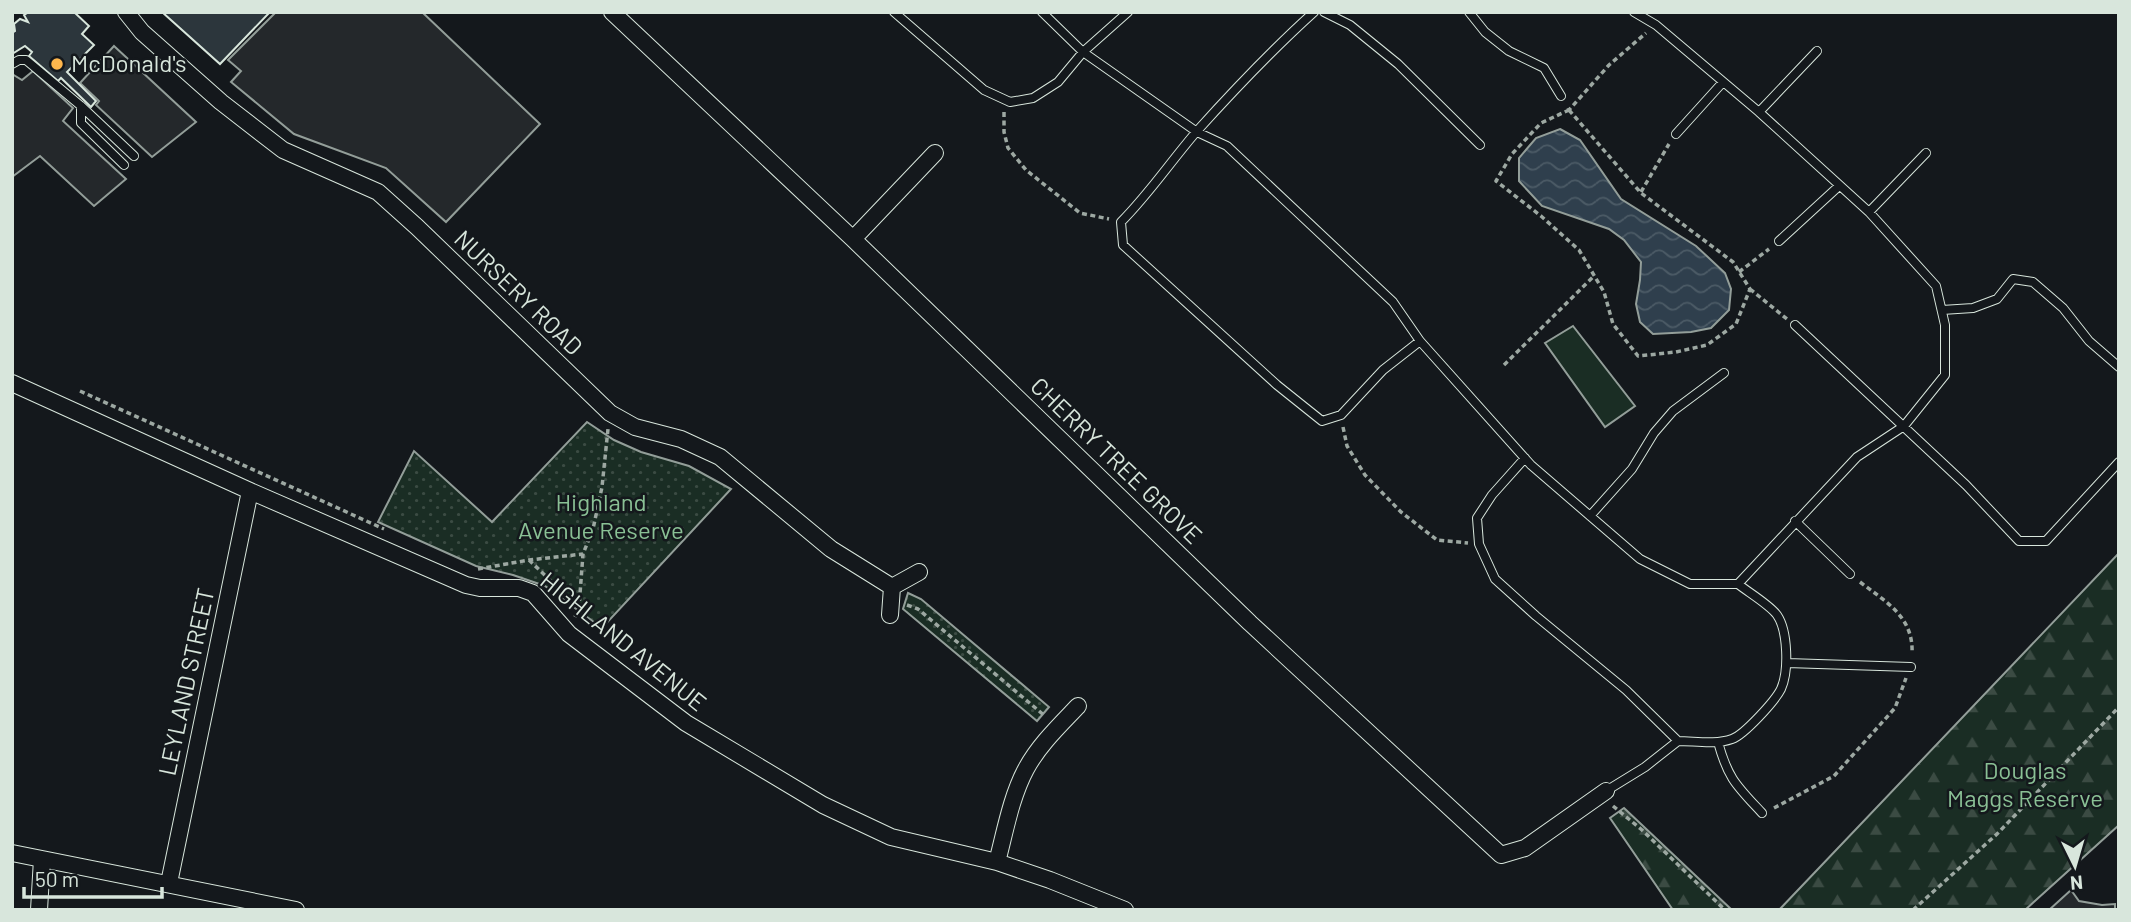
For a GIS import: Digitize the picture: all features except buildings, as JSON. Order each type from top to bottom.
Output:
[{"type":"street","name":"NURSERY ROAD","points":[[126,12],[142,32],[221,102],[283,150],[377,192],[610,414],[635,427],[681,439],[720,457],[891,602]]},
{"type":"street","name":"CHERRY TREE GROVE","points":[[612,12],[853,239],[1240,613],[1501,855],[1525,848],[1603,794]]},
{"type":"street","points":[[853,239],[935,153]]},
{"type":"street","name":"HIGHLAND AVENUE","points":[[12,383],[466,585],[519,588],[533,593],[569,634],[636,687],[686,723],[823,805],[891,837],[997,862],[1125,910]]},
{"type":"street","name":"LEYLAND STREET","points":[[169,883],[250,491]]},
{"type":"street","points":[[891,602],[919,572]]},
{"type":"street","points":[[997,862],[1010,811],[1026,770],[1047,740],[1078,706]]},
{"type":"street","points":[[12,853],[296,910]]},
{"type":"street","points":[[39,910],[42,859]]},
{"type":"lane","points":[[894,12],[984,90],[1010,103],[1033,98],[1058,82],[1083,52],[1128,12]]},
{"type":"lane","points":[[1042,12],[1083,52],[1197,132],[1227,146],[1393,302],[1420,341],[1525,458],[1640,559],[1690,584],[1738,584],[1776,614],[1784,634],[1787,663],[1781,689],[1756,720],[1735,739],[1718,742],[1678,741],[1645,767],[1603,794]]},
{"type":"lane","points":[[1314,12],[1286,37],[1197,132],[1144,199],[1121,222],[1123,245],[1277,385],[1322,421],[1340,415],[1383,369],[1420,341]]},
{"type":"lane","points":[[1324,12],[1350,25],[1398,64],[1480,145]]},
{"type":"lane","points":[[1469,12],[1485,32],[1509,51],[1544,68],[1561,96]]},
{"type":"lane","points":[[1634,12],[1656,25],[1759,112],[1869,212],[1936,286],[1945,325],[1945,375],[1904,426],[1857,457],[1738,584]]},
{"type":"lane","points":[[1759,112],[1817,51]]},
{"type":"lane","points":[[12,64],[26,60],[134,156]]},
{"type":"lane","points":[[1675,134],[1723,82]]},
{"type":"lane","points":[[80,106],[81,123],[124,165]]},
{"type":"lane","points":[[1869,212],[1926,153]]},
{"type":"lane","points":[[1779,241],[1839,186]]},
{"type":"lane","points":[[1942,310],[1973,308],[1997,299],[2012,279],[2034,282],[2063,308],[2089,341],[2119,367]]},
{"type":"lane","points":[[1795,325],[1852,381],[1904,426],[2019,541],[2046,541],[2119,462]]},
{"type":"lane","points":[[1590,516],[1632,469],[1654,433],[1673,411],[1724,373]]},
{"type":"lane","points":[[1525,458],[1492,495],[1477,517],[1479,544],[1495,579],[1626,690],[1678,741]]},
{"type":"lane","points":[[1795,521],[1850,575]]},
{"type":"lane","points":[[1787,663],[1910,667]]},
{"type":"lane","points":[[1718,742],[1725,767],[1735,784],[1762,813]]},
{"type":"path","points":[[1656,25],[1609,65],[1569,110],[1541,123],[1512,154],[1496,181],[1579,250],[1604,292],[1613,324],[1639,356],[1707,345],[1736,324],[1750,289]]},
{"type":"path","points":[[1561,96],[1569,110],[1641,193],[1733,262],[1750,289],[1795,325]]},
{"type":"path","points":[[1004,99],[1004,132],[1008,148],[1026,170],[1080,213],[1121,222]]},
{"type":"path","points":[[1641,193],[1675,134]]},
{"type":"path","points":[[1739,272],[1779,241]]},
{"type":"path","points":[[1504,365],[1594,276]]},
{"type":"path","points":[[80,391],[386,530]]},
{"type":"path","points":[[569,634],[579,607],[583,554],[593,528],[602,487],[610,414]]},
{"type":"path","points":[[1340,415],[1347,446],[1365,475],[1401,512],[1437,540],[1479,544]]},
{"type":"path","points":[[475,570],[583,554]]},
{"type":"path","points":[[529,560],[579,607]]},
{"type":"path","points":[[1762,813],[1834,776],[1895,708],[1910,667],[1912,642],[1899,612],[1850,575]]},
{"type":"path","points":[[891,602],[919,609],[1058,727]]},
{"type":"path","points":[[1913,910],[1997,834],[2119,707]]},
{"type":"path","points":[[1603,794],[1726,910]]},
{"type":"green space","points":[[1573,326],[1635,406],[1605,427],[1545,343]]},
{"type":"green space","name":"Highland Avenue Reserve","points":[[587,422],[614,440],[641,452],[689,466],[731,489],[602,628],[545,586],[476,566],[378,522],[414,451],[492,522]]},
{"type":"green space","name":"Douglas Maggs Reserve","points":[[2119,553],[2119,825],[2025,910],[1779,910]]},
{"type":"green space","points":[[908,593],[921,599],[1049,707],[1037,721],[903,609]]},
{"type":"green space","points":[[1624,808],[1732,910],[1673,910],[1610,818]]},
{"type":"shaded area","points":[[276,12],[422,12],[540,124],[446,222],[386,168],[294,134],[231,82],[241,71],[228,60]]},
{"type":"shaded area","points":[[114,46],[196,122],[152,157],[96,105],[99,101],[80,83]]},
{"type":"shaded area","points":[[33,71],[73,108],[63,121],[126,179],[94,206],[40,156],[12,177],[12,74],[22,80]]},
{"type":"shaded area","points":[[2071,890],[2079,901],[2115,904],[2115,910],[2049,910]]},
{"type":"water","points":[[1560,129],[1580,140],[1621,199],[1696,246],[1725,273],[1731,289],[1729,310],[1711,328],[1653,334],[1640,322],[1636,304],[1641,262],[1624,240],[1609,229],[1542,206],[1519,181],[1519,158],[1536,138]]},
{"type":"place","name":"McDonald's","points":[[57,64]]}]
